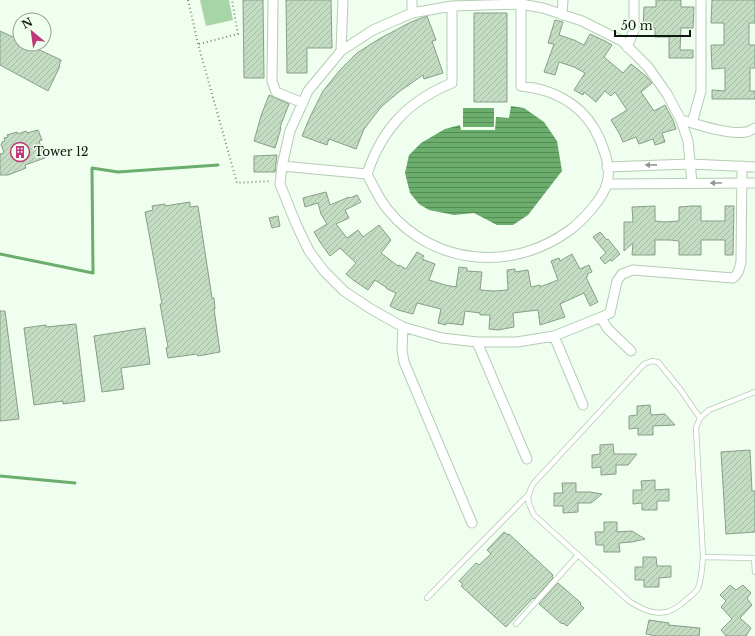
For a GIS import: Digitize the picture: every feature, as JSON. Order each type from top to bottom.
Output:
[{"type":"street","points":[[273,0],[272,81],[276,92],[303,103]]},
{"type":"street","points":[[341,51],[343,0]]},
{"type":"street","points":[[412,0],[412,13]]},
{"type":"street","points":[[562,15],[563,0]]},
{"type":"street","points":[[627,47],[634,30],[634,0]]},
{"type":"street","points":[[692,123],[701,91],[701,0]]},
{"type":"street","points":[[692,183],[688,141],[681,120],[667,94],[648,66],[622,41],[582,21],[543,8],[521,4],[488,2],[412,13],[373,30],[341,51],[308,91],[290,131],[280,180],[280,184],[309,251],[324,271],[344,291],[371,309],[403,327],[442,338],[477,342],[517,342],[554,336],[601,318],[610,313],[617,281],[622,274],[633,270],[733,278],[737,276],[741,262],[742,166]]},
{"type":"street","points":[[452,6],[452,83],[426,96],[414,104],[398,119],[384,136],[377,148],[367,174],[387,209],[418,237],[430,244],[449,251],[483,258],[511,256],[550,242],[573,227],[583,218],[596,202],[607,184],[608,175],[606,155],[597,134],[584,115],[571,103],[556,94],[533,87],[521,86],[521,4]]},
{"type":"street","points":[[681,120],[731,132],[746,132],[755,128]]},
{"type":"street","points":[[607,167],[690,164],[755,167]]},
{"type":"street","points":[[282,166],[367,174]]},
{"type":"street","points":[[607,184],[755,183]]},
{"type":"street","points":[[601,318],[608,329],[631,351]]},
{"type":"street","points":[[403,327],[402,350],[404,362],[472,523]]},
{"type":"street","points":[[554,336],[582,405]]},
{"type":"street","points":[[477,342],[527,459]]},
{"type":"lane","points":[[700,418],[680,389],[658,362],[652,361],[644,364],[532,484],[528,495],[528,504],[534,515],[629,601],[643,610],[659,613],[672,611],[681,605],[698,588],[702,574],[703,557],[696,428],[700,418],[709,410],[755,392]]},
{"type":"lane","points":[[427,598],[528,495]]},
{"type":"lane","points":[[516,624],[578,555]]},
{"type":"lane","points":[[703,557],[754,558],[755,572]]},
{"type":"path","points":[[188,0],[198,44],[237,183],[280,180]]},
{"type":"path","points":[[198,44],[238,34],[232,0]]},
{"type":"shaded area","points":[[200,0],[229,0],[233,20],[206,26]]},
{"type":"shaded area","points":[[511,106],[524,108],[544,122],[557,141],[562,171],[528,215],[513,225],[497,225],[474,213],[454,215],[429,210],[419,204],[410,193],[405,173],[409,155],[421,143],[445,129],[460,125],[461,130],[495,130],[496,117],[509,118]]},
{"type":"shaded area","points":[[463,108],[494,108],[494,127],[463,127]]},
{"type":"building","points":[[243,0],[263,0],[264,78],[244,78]]},
{"type":"building","points":[[286,0],[331,0],[332,48],[307,48],[307,73],[287,73]]},
{"type":"building","points":[[656,0],[681,0],[681,7],[694,7],[693,28],[681,28],[680,50],[693,50],[693,58],[669,58],[669,37],[655,37],[655,28],[643,28],[644,7],[656,7]]},
{"type":"building","points":[[712,0],[755,0],[755,23],[749,23],[749,45],[755,45],[755,68],[750,68],[750,91],[755,91],[755,99],[712,99],[712,90],[725,91],[725,68],[712,69],[711,45],[724,45],[724,23],[711,23]]},
{"type":"building","points":[[474,13],[507,13],[507,102],[474,102]]},
{"type":"building","points":[[427,16],[436,40],[432,41],[443,73],[424,79],[423,75],[400,91],[381,107],[364,129],[356,149],[329,139],[327,145],[302,136],[323,91],[340,70],[357,53],[411,22]]},
{"type":"building","points":[[555,20],[563,22],[559,35],[584,45],[590,34],[605,41],[612,45],[604,57],[623,73],[631,64],[647,77],[652,83],[641,92],[654,111],[665,105],[676,129],[662,133],[665,142],[655,145],[653,139],[639,144],[636,137],[623,142],[611,120],[627,110],[615,92],[611,96],[605,91],[596,102],[584,92],[583,95],[574,90],[585,73],[574,67],[559,62],[555,75],[544,72],[554,44],[548,43]]},
{"type":"building","points":[[0,31],[12,36],[12,52],[44,52],[61,60],[60,66],[48,91],[0,65]]},
{"type":"building","points":[[269,95],[289,104],[280,127],[281,128],[275,148],[254,141]]},
{"type":"building","name":"Tower 12","points":[[38,130],[42,140],[39,141],[45,158],[25,165],[26,168],[8,175],[0,175],[0,154],[4,153],[1,144],[5,141],[4,138],[8,137],[7,135],[17,132],[18,134],[26,131],[27,133]]},
{"type":"building","points":[[277,155],[275,172],[254,172],[254,156]]},
{"type":"building","points":[[326,192],[330,205],[357,195],[361,202],[345,210],[349,218],[336,224],[347,238],[358,230],[363,237],[379,225],[391,240],[381,253],[398,266],[399,265],[406,269],[417,252],[424,256],[422,259],[435,264],[429,280],[456,287],[459,267],[467,268],[467,271],[482,272],[480,290],[508,290],[507,270],[515,269],[515,272],[528,270],[531,287],[540,285],[540,287],[558,280],[551,261],[559,258],[560,261],[572,254],[580,269],[589,265],[592,272],[587,274],[588,276],[586,277],[598,302],[590,306],[584,293],[560,304],[565,317],[540,325],[538,310],[513,313],[514,327],[498,330],[489,329],[490,315],[480,315],[480,313],[465,311],[463,325],[447,323],[446,325],[438,323],[441,309],[417,303],[413,314],[398,310],[390,306],[396,293],[387,289],[375,280],[368,290],[353,280],[346,274],[356,263],[340,248],[330,256],[320,242],[314,232],[327,224],[321,214],[318,203],[305,207],[303,198]]},
{"type":"building","points":[[190,202],[190,207],[198,206],[212,298],[214,298],[214,309],[220,352],[198,356],[197,354],[168,358],[166,348],[168,347],[160,304],[162,304],[145,212],[153,210],[152,206],[165,204],[165,206]]},
{"type":"building","points":[[655,206],[655,221],[664,222],[679,221],[679,207],[692,206],[701,206],[701,221],[725,221],[725,206],[734,206],[733,255],[725,255],[725,240],[701,240],[701,255],[679,255],[679,241],[670,240],[655,240],[655,255],[632,255],[633,243],[624,251],[624,222],[633,222],[632,207]]},
{"type":"building","points":[[278,216],[280,226],[272,228],[269,218]]},
{"type":"building","points":[[600,232],[607,240],[608,239],[620,254],[612,261],[610,260],[605,264],[600,258],[606,253],[593,237]]},
{"type":"building","points":[[0,311],[5,311],[19,419],[0,421]]},
{"type":"building","points":[[76,324],[85,401],[63,404],[63,401],[34,405],[24,328],[46,325],[46,327]]},
{"type":"building","points":[[145,328],[150,364],[121,368],[124,389],[102,392],[94,336]]},
{"type":"building","points":[[650,405],[651,415],[665,414],[675,425],[653,426],[653,435],[638,435],[638,428],[629,429],[629,416],[637,415],[637,406]]},
{"type":"building","points":[[613,444],[614,454],[637,454],[628,465],[616,465],[616,474],[601,475],[601,467],[592,468],[592,455],[600,454],[600,445]]},
{"type":"building","points":[[750,450],[752,491],[755,491],[755,532],[726,534],[721,452]]},
{"type":"building","points":[[655,480],[655,490],[669,489],[669,501],[657,501],[657,510],[642,510],[642,503],[633,504],[633,490],[642,490],[641,481]]},
{"type":"building","points":[[562,483],[576,483],[576,492],[602,494],[591,503],[578,503],[578,512],[563,513],[563,506],[554,506],[554,493],[563,493]]},
{"type":"building","points":[[604,522],[617,522],[617,532],[632,531],[645,539],[619,543],[620,552],[604,552],[604,545],[596,545],[595,532],[604,532]]},
{"type":"building","points":[[504,532],[508,535],[509,534],[553,575],[553,578],[506,627],[461,586],[463,584],[459,581],[476,563],[479,565],[491,554],[487,550]]},
{"type":"building","points":[[643,557],[656,557],[657,566],[671,566],[671,577],[659,578],[659,587],[644,587],[644,580],[635,580],[635,567],[643,567]]},
{"type":"building","points":[[558,583],[581,603],[580,604],[584,608],[567,626],[563,623],[562,624],[539,604]]},
{"type":"building","points":[[730,585],[736,590],[743,585],[751,593],[747,598],[752,605],[740,618],[751,628],[746,636],[726,636],[721,630],[732,619],[721,607],[726,601],[720,595]]},
{"type":"building","points":[[649,620],[669,623],[668,625],[700,628],[699,636],[656,636],[646,634]]},
{"type":"waterway","points":[[0,254],[93,273],[92,168],[118,172],[218,165]]},
{"type":"waterway","points":[[0,476],[75,483]]},
{"type":"place","name":"Tower 12","points":[[20,152]]}]
